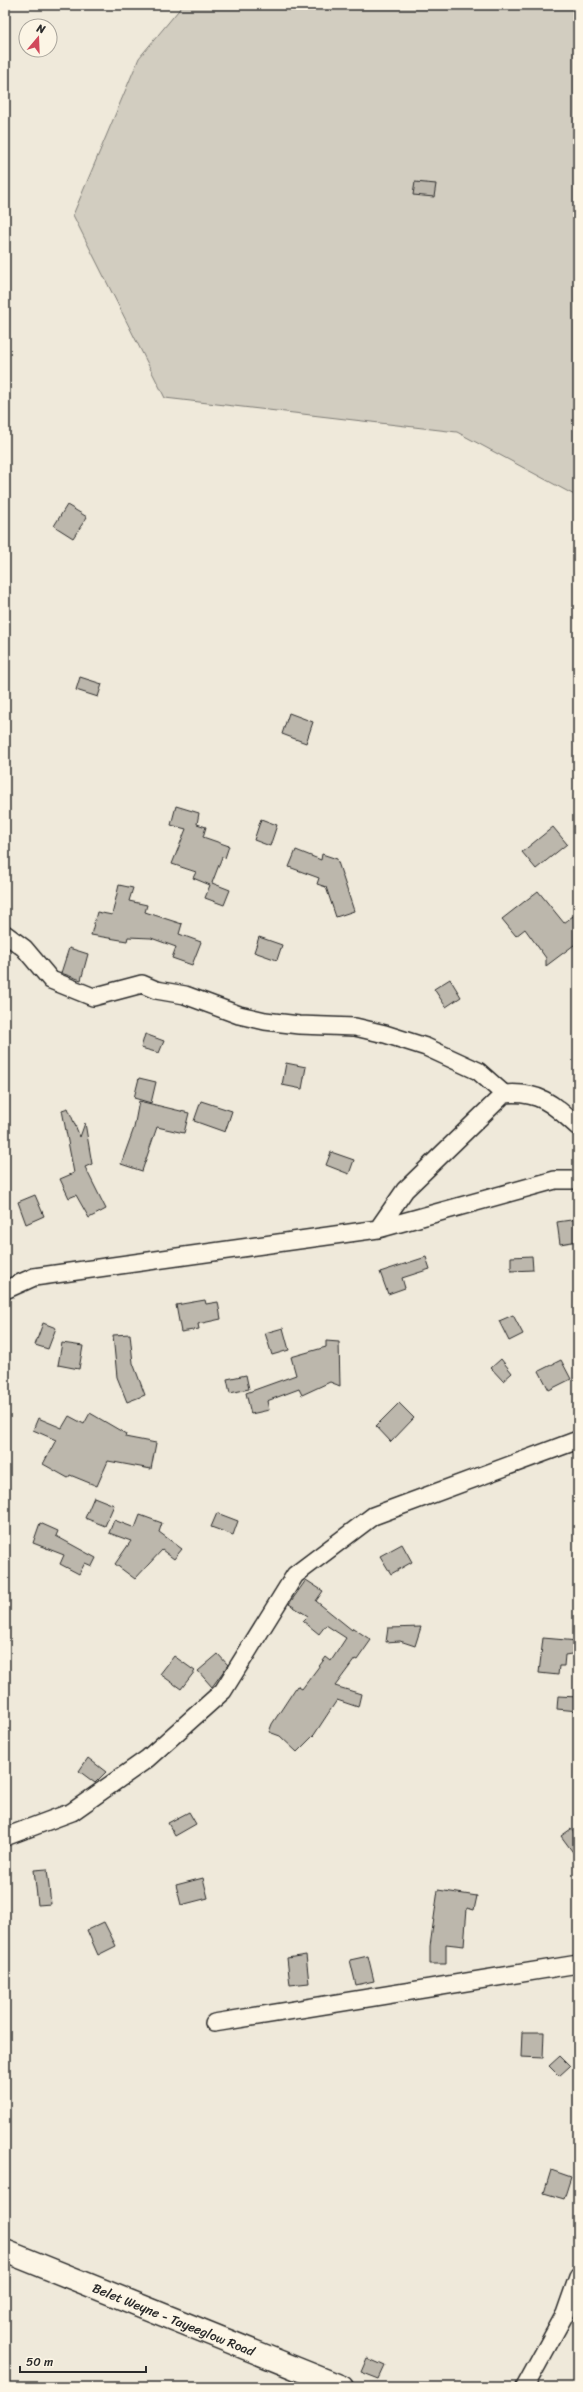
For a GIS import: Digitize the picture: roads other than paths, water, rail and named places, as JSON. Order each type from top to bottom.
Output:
[{"type":"main road","name":"Belet Weyne - Tayeeglow Road","points":[[5,2251],[342,2387]]},
{"type":"street","points":[[5,934],[24,948],[51,980],[93,997],[142,984],[156,990],[185,995],[239,1015],[265,1021],[299,1025],[356,1027],[385,1034],[426,1047],[478,1071],[504,1094]]},
{"type":"street","points":[[378,1229],[406,1190],[504,1094],[523,1092],[552,1104],[578,1128]]},
{"type":"street","points":[[5,1290],[34,1278],[378,1229],[555,1180],[578,1180]]},
{"type":"street","points":[[5,1837],[72,1812],[147,1759],[223,1691],[295,1575],[373,1516],[578,1440]]},
{"type":"street","points":[[214,2023],[578,1964]]},
{"type":"street","points":[[525,2387],[565,2314],[578,2277]]}]
